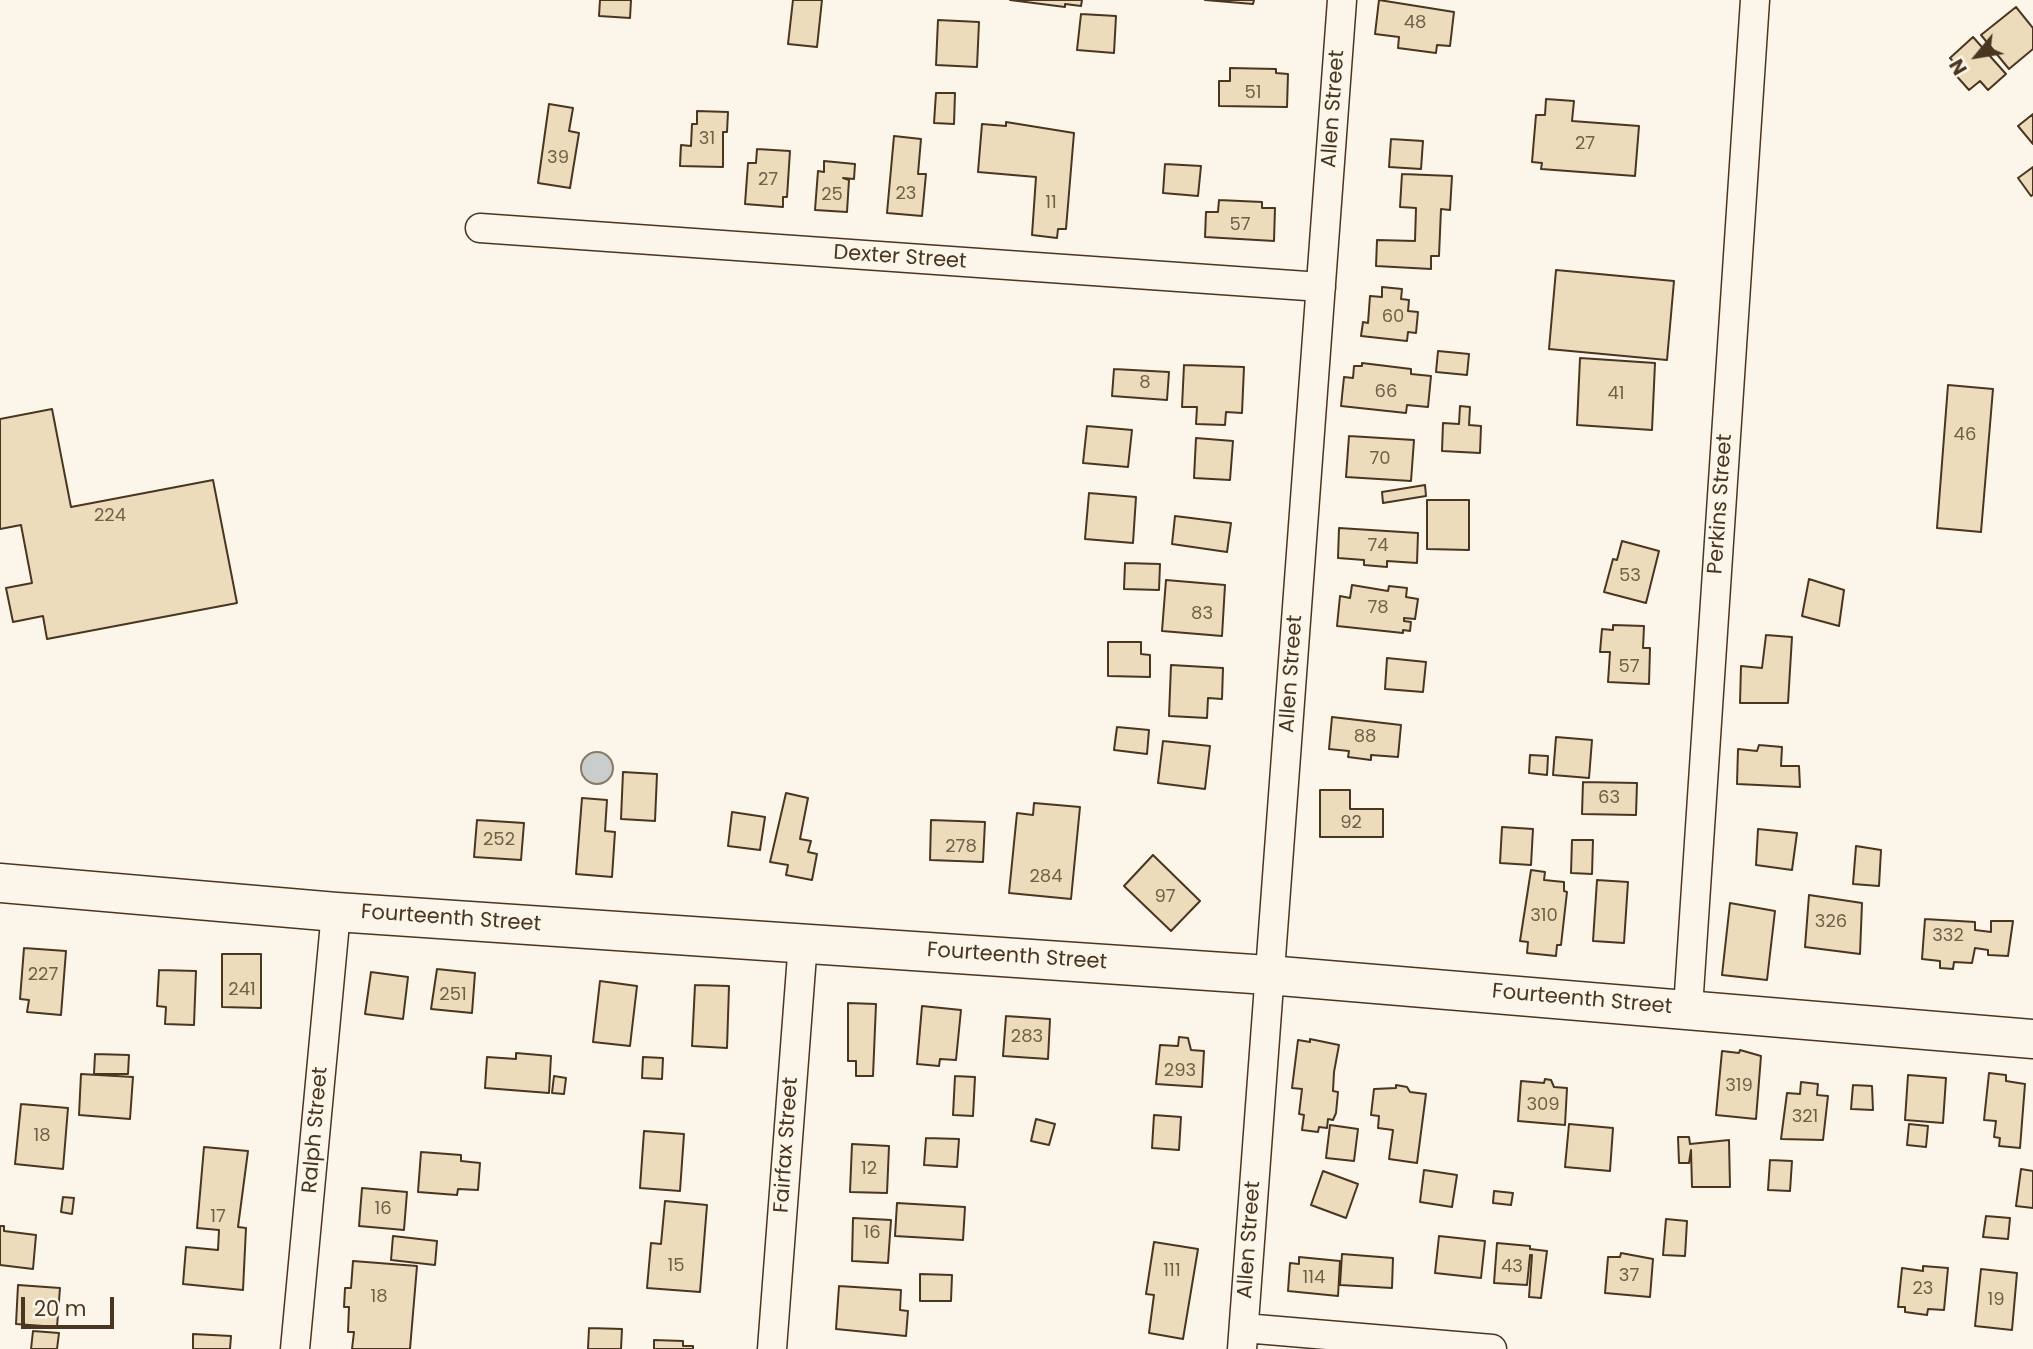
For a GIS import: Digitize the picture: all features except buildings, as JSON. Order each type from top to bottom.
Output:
[{"type":"street","name":"Allen Street","points":[[1243,1339],[1342,0]]},
{"type":"street","name":"Perkins Street","points":[[1688,1008],[1755,0]]},
{"type":"street","name":"Dexter Street","points":[[480,228],[1321,287]]},
{"type":"street","name":"Fourteenth Street","points":[[0,883],[336,912],[1268,975],[1688,1008],[2033,1039]]},
{"type":"street","name":"Ralph Street","points":[[295,1349],[336,912]]},
{"type":"street","name":"Fairfax Street","points":[[772,1349],[803,942]]},
{"type":"street","points":[[1243,1339],[1492,1349]]},
{"type":"shaded area","points":[[597,752],[609,756],[613,768],[609,780],[597,784],[585,780],[581,768],[585,756]]}]
